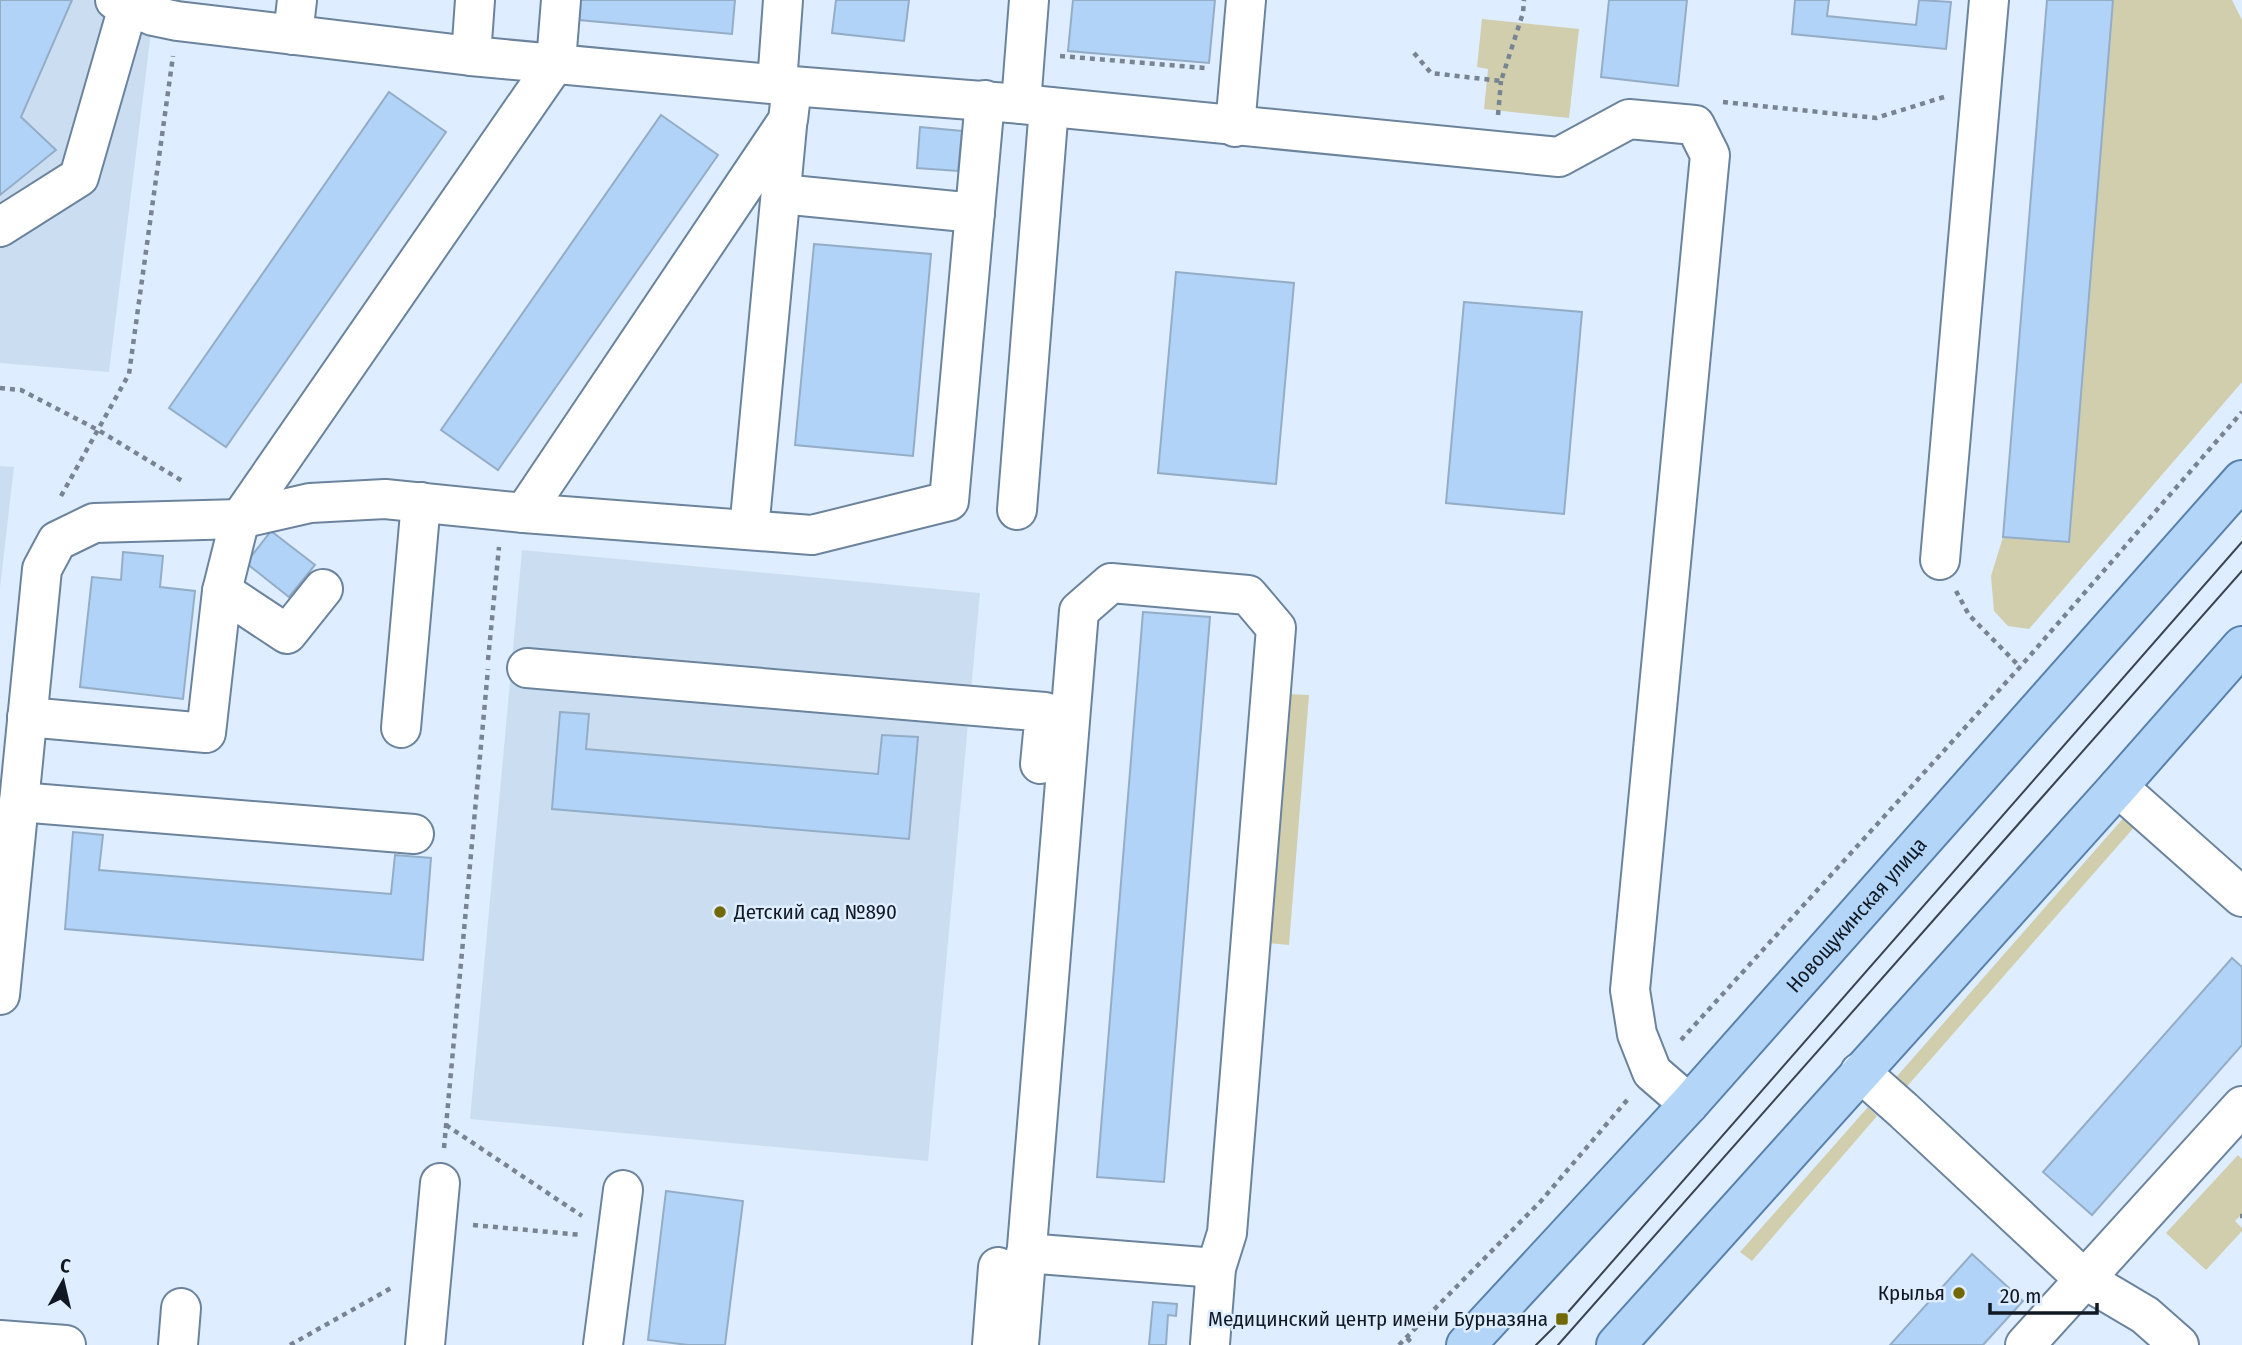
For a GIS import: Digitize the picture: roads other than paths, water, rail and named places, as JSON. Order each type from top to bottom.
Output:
[{"type":"main road","name":"Новощукинская улица","points":[[1466,1345],[1689,1104],[2242,480]]},
{"type":"main road","points":[[1616,1345],[2242,646]]},
{"type":"lane","points":[[471,56],[475,0]]},
{"type":"lane","points":[[27,717],[206,733],[222,591],[240,519],[556,62],[561,0]]},
{"type":"lane","points":[[749,530],[780,194],[786,97],[783,0]]},
{"type":"lane","points":[[1017,510],[1018,104],[1030,0]]},
{"type":"lane","points":[[1235,127],[1246,0]]},
{"type":"lane","points":[[1941,560],[1989,0]]},
{"type":"lane","points":[[0,227],[79,177],[121,4],[177,21],[295,18],[471,56],[556,62],[786,97],[1018,104],[1559,157],[1629,119],[1695,125],[1710,155],[1630,990],[1637,1034],[1652,1072],[1689,1104]]},
{"type":"lane","points":[[513,512],[786,97]]},
{"type":"lane","points":[[0,995],[42,569],[57,541],[94,523],[240,519],[310,503],[385,499],[513,512],[812,535],[948,501],[975,213],[1018,104]]},
{"type":"lane","points":[[780,194],[975,213]]},
{"type":"lane","points":[[401,728],[421,502]]},
{"type":"lane","points":[[1019,1345],[1079,611],[1111,583],[1248,595],[1276,628],[1227,1233],[1216,1268],[1210,1344]]},
{"type":"lane","points":[[222,591],[287,634],[323,589]]},
{"type":"lane","points":[[527,668],[1045,712],[992,1345]]},
{"type":"lane","points":[[2118,787],[2242,897]]},
{"type":"lane","points":[[19,802],[414,834]]},
{"type":"lane","points":[[1860,1072],[2084,1279],[2146,1315],[2179,1345]]},
{"type":"lane","points":[[2025,1345],[2242,1106]]},
{"type":"lane","points":[[425,1345],[440,1183]]},
{"type":"lane","points":[[603,1345],[623,1190]]},
{"type":"lane","points":[[1026,1253],[1216,1268]]},
{"type":"lane","points":[[178,1345],[181,1308]]},
{"type":"lane","points":[[0,1340],[65,1345]]},
{"type":"tram line","points":[[1536,1345],[1562,1319],[2242,542]]},
{"type":"tram line","points":[[1558,1345],[2242,571]]},
{"type":"place","name":"Детский сад №890","points":[[720,912]]},
{"type":"place","name":"Крылья","points":[[1959,1293]]},
{"type":"place","name":"Медицинский центр имени Бурназяна","points":[[1562,1319]]}]
